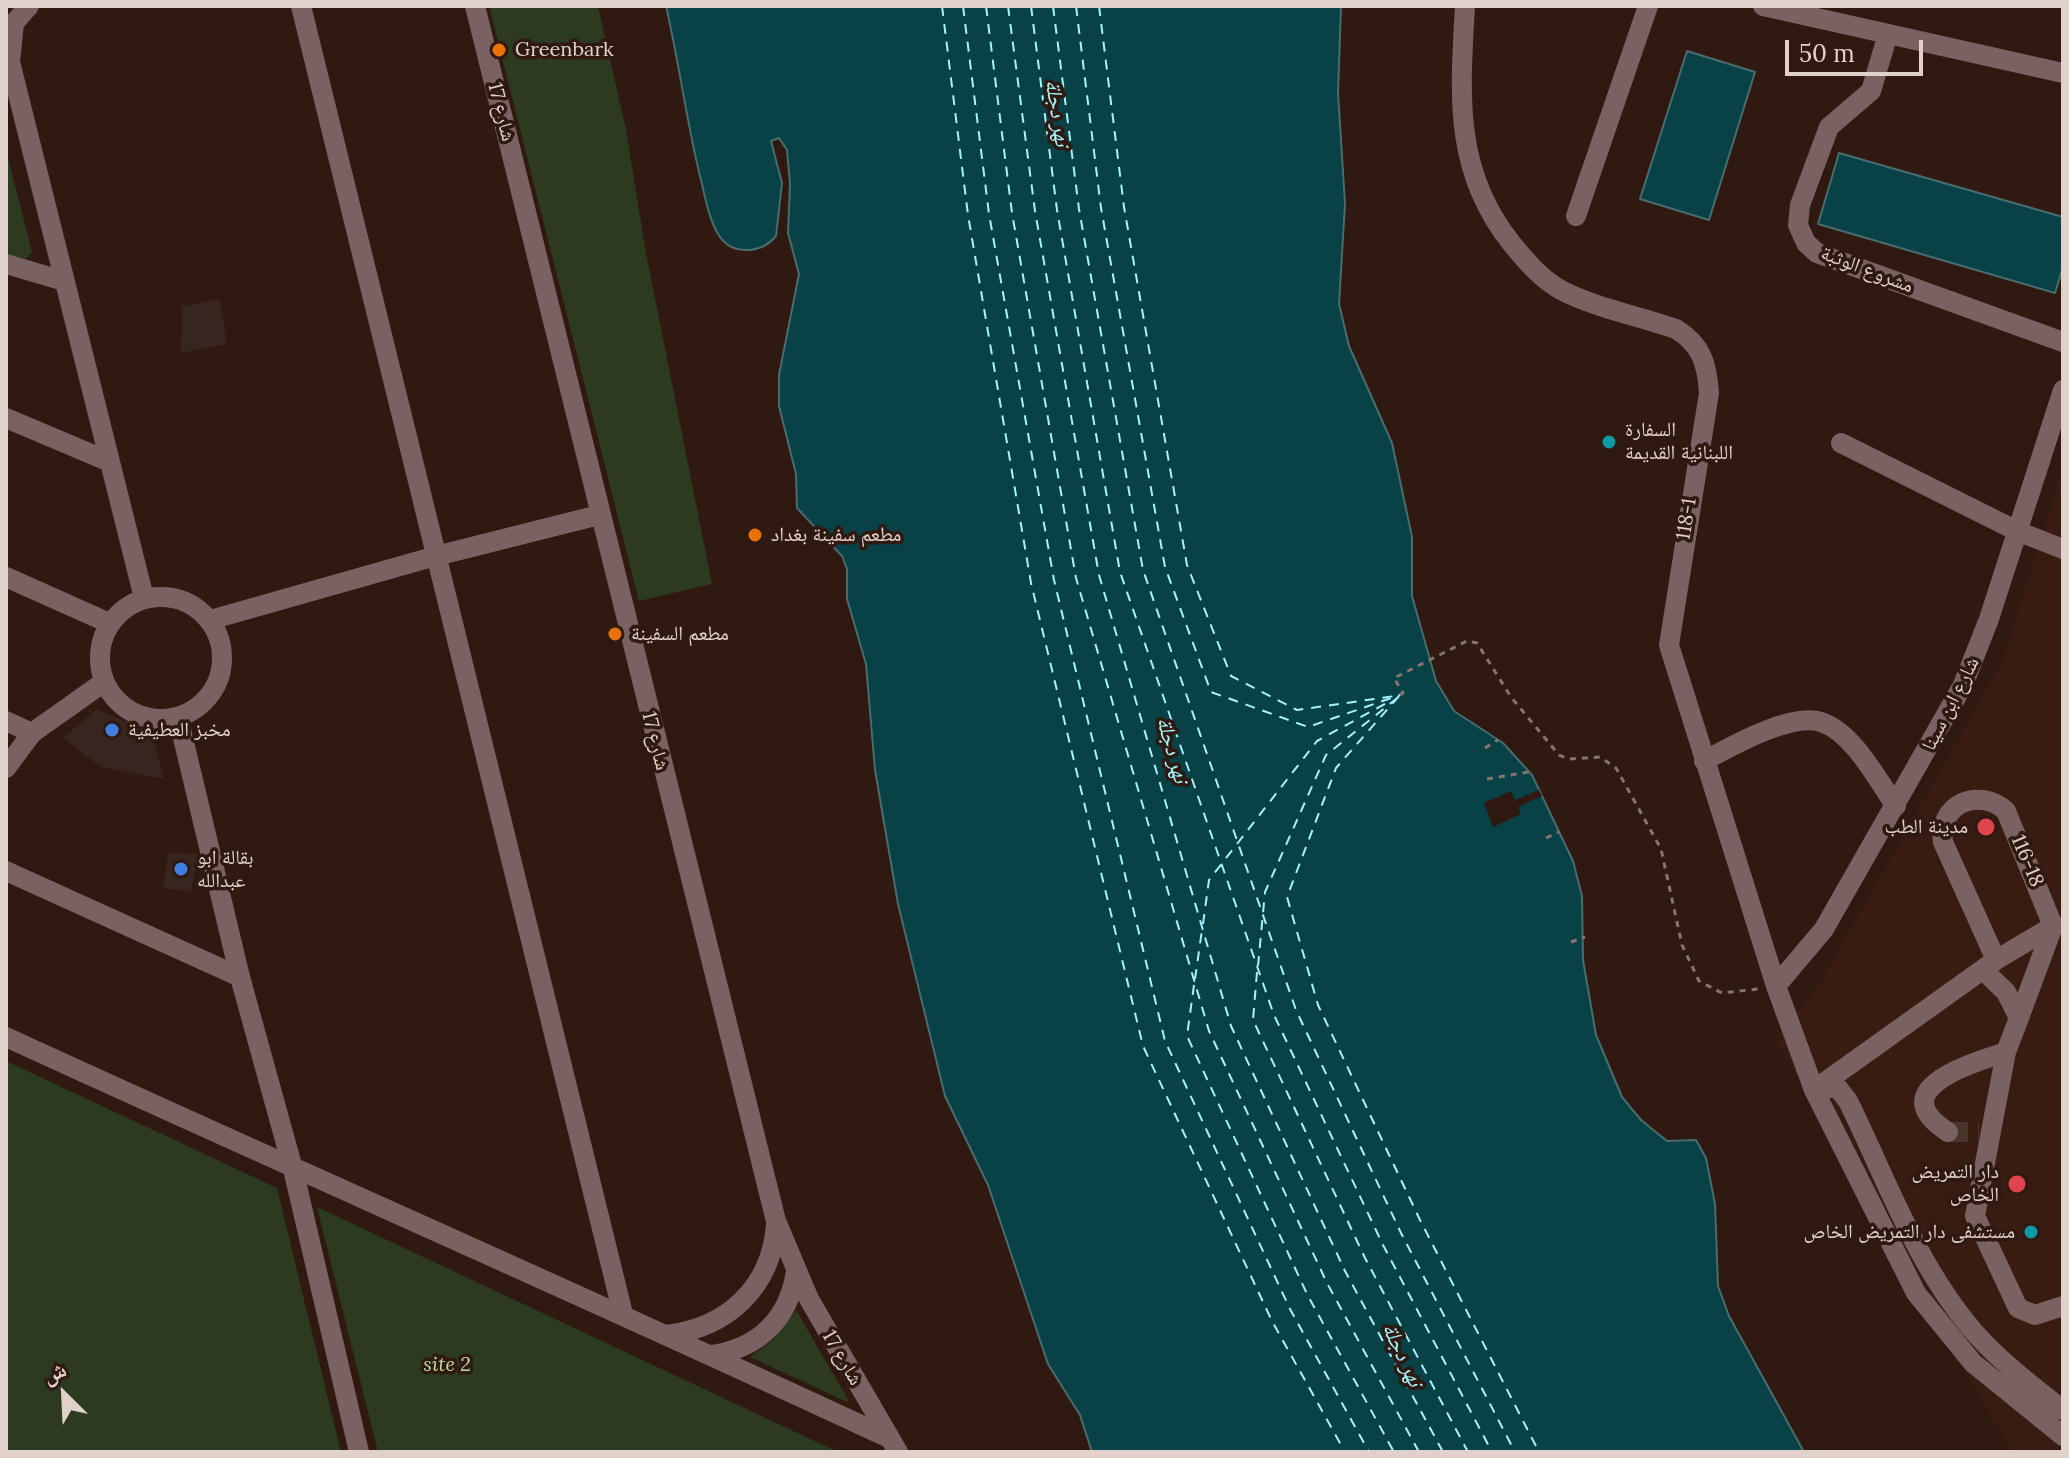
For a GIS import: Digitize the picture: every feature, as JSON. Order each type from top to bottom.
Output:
[{"type":"street","points":[[29,6],[14,23],[10,62],[144,598]]},
{"type":"street","points":[[301,6],[623,1314]]},
{"type":"street","name":"شارع 17","points":[[475,6],[776,1221],[796,1271],[893,1445]]},
{"type":"street","name":"118-1","points":[[1465,6],[1459,100],[1464,140],[1478,187],[1501,230],[1531,267],[1561,290],[1676,329],[1690,337],[1707,367],[1709,393],[1669,645],[1776,986],[1814,1090],[1900,1268],[1933,1318],[1984,1373],[2063,1436]]},
{"type":"street","points":[[1576,216],[1648,6]]},
{"type":"street","points":[[1763,6],[2063,73]]},
{"type":"street","name":"مشروع الوثبة","points":[[1888,34],[1871,91],[1829,127],[1800,205],[1798,225],[1806,243],[1817,253],[2063,342]]},
{"type":"street","points":[[6,264],[64,281]]},
{"type":"street","name":"شارع ابن سينا","points":[[1776,986],[1824,929],[1963,685],[2063,390]]},
{"type":"street","points":[[6,418],[110,462]]},
{"type":"street","points":[[1841,443],[2017,531],[2063,549]]},
{"type":"street","points":[[210,620],[436,556],[599,515]]},
{"type":"street","points":[[6,577],[109,623]]},
{"type":"street","points":[[168,596],[192,604],[210,620],[219,638],[223,658],[219,677],[203,701],[178,717],[156,719],[135,713],[117,700],[104,682],[99,662],[101,642],[109,623],[124,608],[144,598],[168,596]]},
{"type":"street","points":[[6,768],[32,733],[104,682]]},
{"type":"street","points":[[178,717],[240,977],[293,1169],[359,1452]]},
{"type":"street","points":[[6,721],[32,733]]},
{"type":"street","points":[[1704,761],[1784,724],[1820,721],[1846,739],[1896,806]]},
{"type":"street","name":"116-18","points":[[2019,1018],[1990,965],[1943,842],[1941,829],[1946,815],[1957,804],[1968,799],[1982,799],[1997,803],[2006,811],[2053,926]]},
{"type":"street","points":[[6,871],[240,977]]},
{"type":"street","points":[[1814,1090],[1990,965],[2053,926]]},
{"type":"street","points":[[2053,926],[2006,1052],[1975,1216],[2018,1308],[2035,1315],[2063,1306]]},
{"type":"street","points":[[6,1037],[293,1169],[623,1314],[893,1445]]},
{"type":"street","points":[[1948,1132],[1929,1115],[1926,1101],[1930,1088],[1950,1070],[2006,1052]]},
{"type":"street","points":[[1814,1090],[1837,1087],[1848,1101],[1922,1253],[1959,1314],[1999,1358],[2063,1410]]},
{"type":"street","points":[[666,1335],[704,1327],[744,1300],[770,1259],[776,1221]]},
{"type":"street","points":[[712,1355],[743,1348],[770,1329],[788,1303],[796,1271]]},
{"type":"path","points":[[1400,695],[1403,693],[1394,678],[1467,641],[1477,643],[1511,697],[1559,755],[1568,759],[1600,757],[1616,768],[1661,849],[1685,957],[1699,981],[1722,993],[1776,986]]},
{"type":"path","points":[[1485,748],[1498,740]]},
{"type":"path","points":[[1487,779],[1529,772]]},
{"type":"path","points":[[1546,838],[1559,832]]},
{"type":"path","points":[[1571,942],[1585,937]]},
{"type":"shaded area","points":[[220,299],[227,344],[181,353],[182,306]]},
{"type":"shaded area","name":"مدينة الطب","points":[[2063,466],[2063,1452],[2012,1452],[1775,1038],[1815,992],[2002,662]]},
{"type":"shaded area","points":[[97,709],[152,733],[164,779],[101,767],[63,738]]},
{"type":"shaded area","points":[[168,853],[198,854],[191,892],[163,888]]},
{"type":"green space","points":[[489,6],[598,6],[626,130],[646,253],[712,584],[639,601]]},
{"type":"green space","points":[[6,150],[32,252],[25,260],[6,256]]},
{"type":"green space","points":[[6,1061],[277,1188],[341,1452],[6,1452]]},
{"type":"green space","name":"site 2","points":[[317,1207],[838,1452],[378,1452]]},
{"type":"green space","points":[[796,1310],[849,1401],[750,1357],[774,1339]]},
{"type":"water","name":"نهر دجلة","points":[[666,6],[1341,6],[1338,93],[1345,204],[1339,304],[1349,346],[1392,443],[1412,537],[1412,596],[1436,681],[1454,711],[1503,743],[1532,775],[1573,861],[1582,896],[1583,960],[1596,1035],[1622,1097],[1641,1120],[1667,1141],[1696,1140],[1706,1158],[1715,1204],[1718,1286],[1729,1316],[1804,1452],[1092,1452],[1080,1415],[1048,1364],[988,1185],[945,1096],[898,904],[875,770],[866,664],[847,599],[847,569],[842,556],[797,508],[796,474],[779,406],[779,375],[799,274],[788,233],[790,184],[787,150],[779,138],[771,141],[782,183],[776,236],[754,249],[730,246],[718,234],[707,206]]},
{"type":"water","points":[[1687,51],[1755,72],[1709,220],[1640,199]]},
{"type":"water","points":[[1839,153],[2063,217],[2063,267],[2055,293],[1818,224]]},
{"type":"pier","points":[[1539,790],[1542,796],[1518,807],[1521,814],[1493,827],[1484,803],[1511,791],[1515,800]]},
{"type":"ferry route","points":[[942,6],[968,215],[1031,583],[1143,1046],[1272,1321],[1345,1452]]},
{"type":"ferry route","points":[[963,6],[989,214],[1054,580],[1165,1041],[1290,1309],[1369,1452]]},
{"type":"ferry route","points":[[986,6],[1012,213],[1076,578],[1209,1031],[1327,1283],[1419,1452]]},
{"type":"ferry route","points":[[1008,6],[1035,211],[1099,575],[1231,1026],[1345,1271],[1443,1452]]},
{"type":"ferry route","points":[[1031,6],[1057,210],[1120,572],[1274,1015],[1383,1245],[1492,1452]]},
{"type":"ferry route","points":[[1053,6],[1079,209],[1143,570],[1296,1010],[1401,1233],[1515,1452]]},
{"type":"ferry route","points":[[1076,6],[1101,208],[1165,567],[1211,692],[1308,727],[1400,695]]},
{"type":"ferry route","points":[[1099,6],[1124,207],[1187,565],[1231,676],[1297,710],[1395,696]]},
{"type":"ferry route","points":[[1399,696],[1336,768],[1287,897],[1318,1005],[1420,1220],[1539,1452]]},
{"type":"ferry route","points":[[1258,966],[1265,892],[1326,755],[1396,699]]},
{"type":"ferry route","points":[[1203,924],[1209,880],[1317,741],[1392,700]]},
{"type":"ferry route","points":[[1195,979],[1202,930]]},
{"type":"ferry route","points":[[1257,972],[1253,1020],[1365,1258],[1468,1452]]},
{"type":"ferry route","points":[[1194,985],[1187,1036],[1308,1296],[1394,1452]]},
{"type":"tunnel","points":[[1948,1132],[1979,1132]]},
{"type":"place","name":"Greenbark","points":[[499,50]]},
{"type":"place","name":"السفارة اللبنانية القديمة","points":[[1609,442]]},
{"type":"place","name":"مطعم سفينة بغداد","points":[[755,535]]},
{"type":"place","name":"مطعم السفينة","points":[[615,634]]},
{"type":"place","name":"مخبز العطيفية","points":[[112,730]]},
{"type":"place","name":"مدينة الطب","points":[[1986,827]]},
{"type":"place","name":"بقالة ابو عبدالله","points":[[181,869]]},
{"type":"place","name":"دار التمريض الخاص","points":[[2017,1184]]},
{"type":"place","name":"مستشفى دار التمريض الخاص","points":[[2031,1232]]}]
